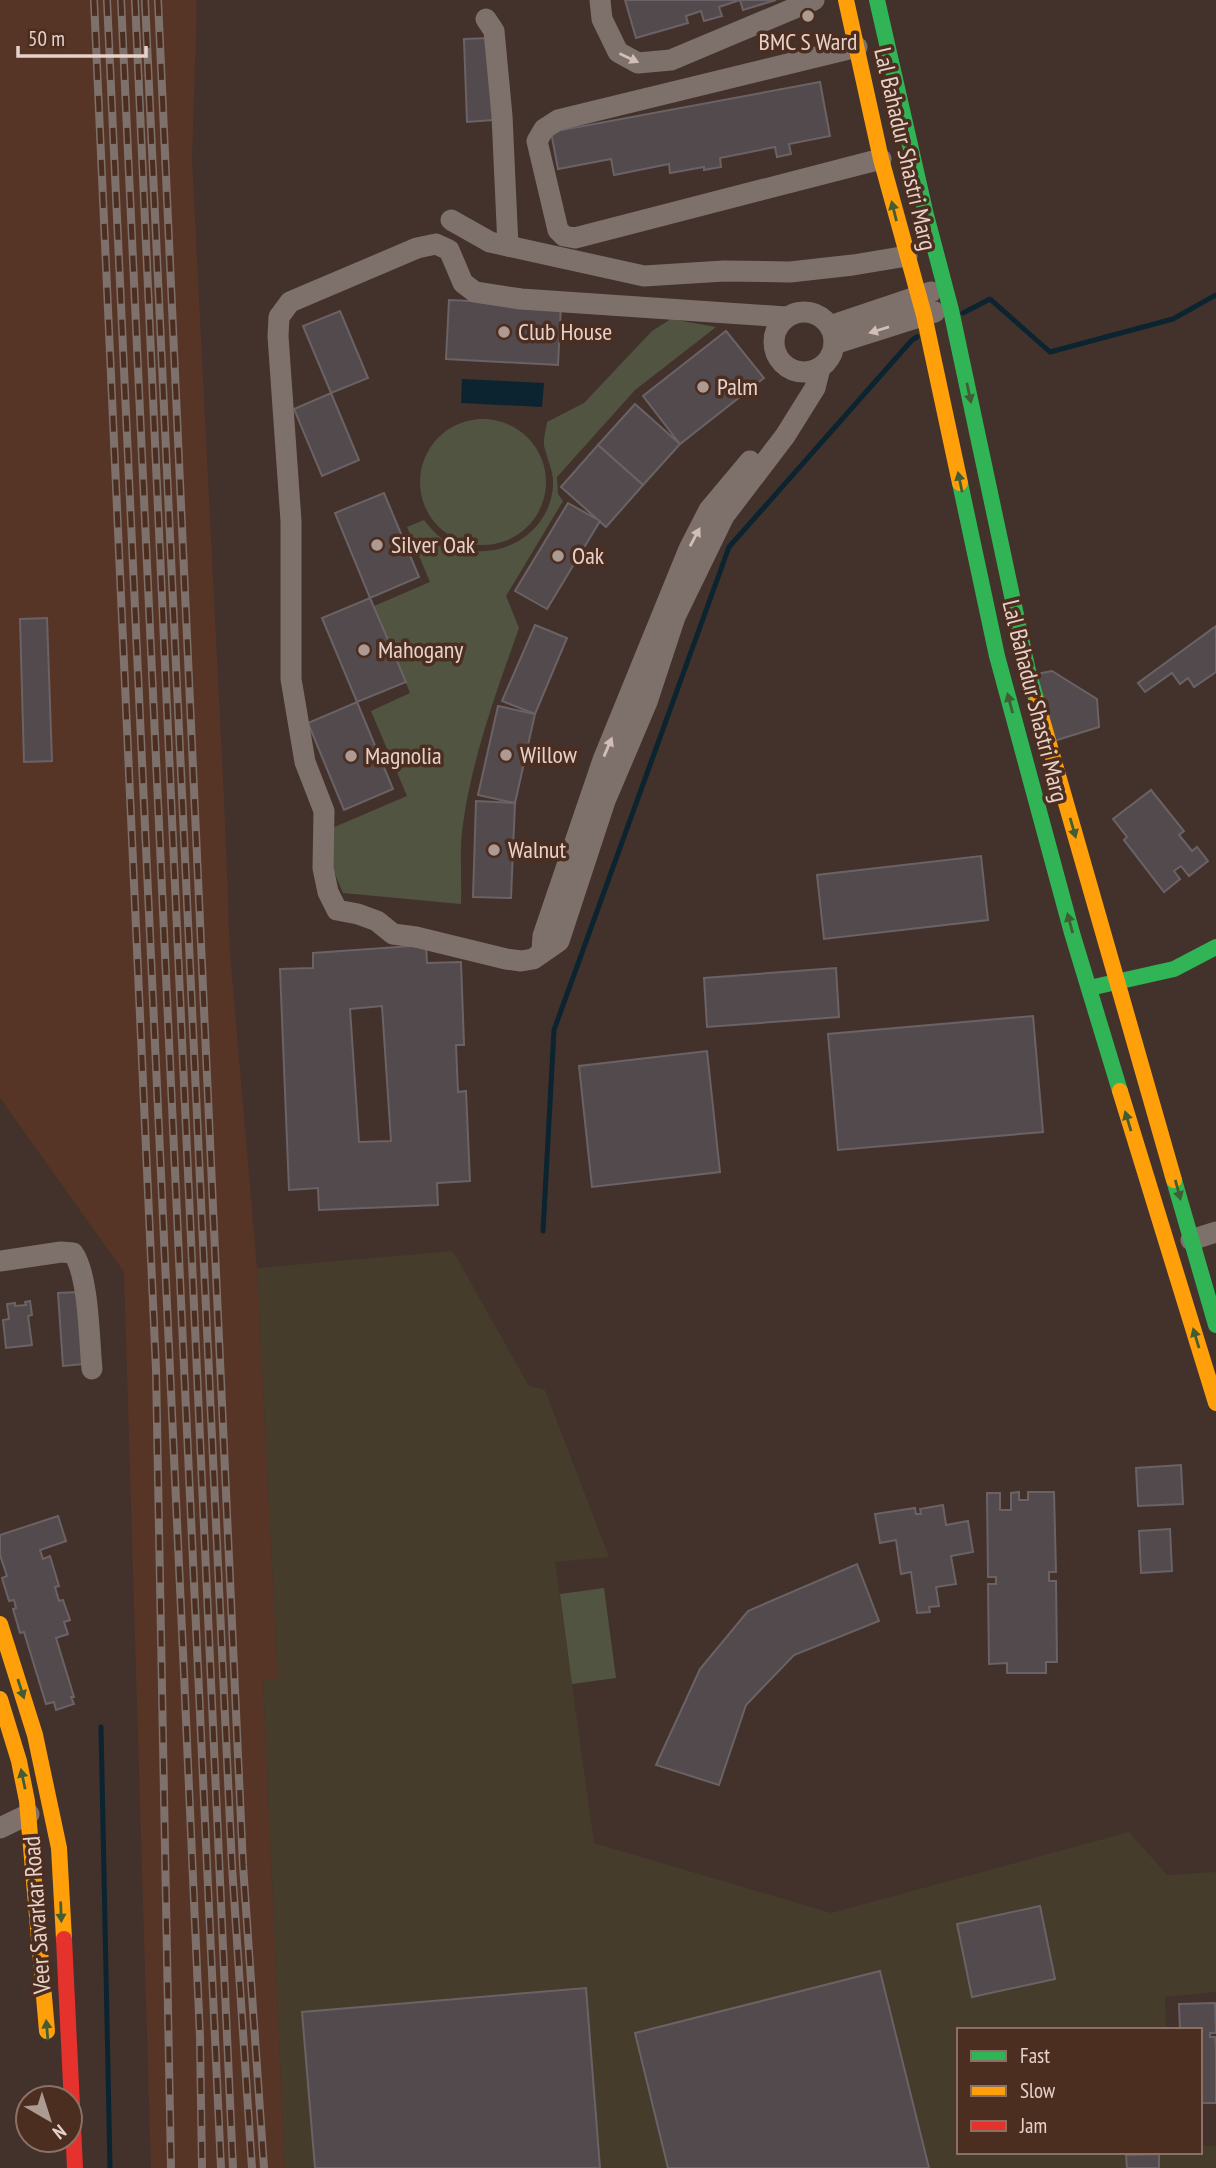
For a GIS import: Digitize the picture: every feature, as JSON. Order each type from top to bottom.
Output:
[{"type":"main road","name":"Lal Bahadur Shastri Marg","points":[[846,0],[881,159],[924,319],[997,656],[1089,988],[1216,1403]]},
{"type":"main road","name":"Lal Bahadur Shastri Marg","points":[[877,0],[950,308],[1028,671],[1191,1240],[1209,1274],[1216,1325]]},
{"type":"main road","points":[[1089,988],[1117,984],[1174,969],[1216,947]]},
{"type":"main road","name":"Veer Savarkar Road","points":[[0,1624],[35,1735],[59,1848],[75,2168]]},
{"type":"main road","name":"Veer Savarkar Road","points":[[0,1699],[19,1761],[29,1814],[48,2045]]},
{"type":"street","points":[[600,0],[602,19],[618,52],[638,63],[671,60],[814,0]]},
{"type":"street","points":[[486,19],[494,31],[500,92],[508,246]]},
{"type":"street","points":[[857,47],[558,120],[544,129],[537,141],[558,230],[564,236],[575,238],[881,159]]},
{"type":"street","points":[[451,220],[490,242],[644,275],[724,271],[790,272],[907,256]]},
{"type":"street","points":[[786,317],[522,299],[475,292],[463,283],[449,250],[436,244],[418,248],[290,302],[279,317],[278,336],[292,521],[291,679],[305,762],[324,811],[323,867],[328,892],[337,910],[358,914],[377,922],[393,934],[416,936],[513,960],[533,958],[559,942],[604,784],[647,702],[675,617],[724,516],[785,436],[815,388],[815,370]]},
{"type":"street","points":[[832,335],[924,319],[950,308]]},
{"type":"street","points":[[806,311],[824,318],[832,335],[827,362],[815,370],[800,372],[782,363],[773,344],[774,334],[786,317],[806,311]]},
{"type":"street","points":[[1191,1240],[1216,1232]]},
{"type":"street","points":[[0,1261],[61,1252],[73,1253],[79,1261],[83,1279],[93,1369]]},
{"type":"street","points":[[0,1828],[29,1814]]},
{"type":"shaded area","points":[[0,0],[197,0],[192,159],[230,953],[257,1268],[278,1682],[263,1680],[285,2168],[151,2168],[124,1272],[0,1098]]},
{"type":"shaded area","points":[[453,1251],[529,1386],[545,1390],[609,1557],[555,1562],[594,1843],[831,1913],[1129,1832],[1167,1875],[1216,1872],[1216,1992],[1165,1997],[1166,2028],[957,2028],[957,2154],[1202,2154],[1202,2146],[1216,2146],[1216,2168],[285,2168],[263,1679],[278,1681],[257,1268]]},
{"type":"green space","points":[[671,319],[716,327],[635,390],[557,477],[558,494],[563,501],[506,596],[519,628],[472,774],[461,844],[461,904],[343,893],[318,834],[407,796],[371,711],[410,693],[374,606],[430,582],[407,527],[424,520],[452,545],[486,551],[503,548],[531,531],[542,519],[550,503],[553,486],[544,446],[547,422],[584,403],[652,331]]},
{"type":"green space","points":[[483,419],[507,424],[527,438],[541,458],[546,482],[541,506],[527,526],[507,540],[483,545],[459,540],[439,526],[425,506],[420,482],[425,458],[439,438],[459,424]]},
{"type":"green space","points":[[604,1588],[616,1678],[572,1684],[560,1594]]},
{"type":"water","points":[[462,379],[544,383],[542,407],[461,403]]},
{"type":"building","points":[[625,0],[740,0],[719,7],[722,16],[704,21],[701,11],[686,16],[688,23],[636,38]]},
{"type":"building","points":[[740,0],[776,0],[743,10]]},
{"type":"building","points":[[490,38],[493,120],[467,122],[464,39]]},
{"type":"building","points":[[820,82],[830,136],[789,144],[791,154],[777,157],[775,147],[720,158],[721,167],[670,173],[669,164],[614,175],[611,159],[558,169],[551,132]]},
{"type":"building","name":"Club House","points":[[449,300],[561,305],[558,365],[446,359]]},
{"type":"building","points":[[340,311],[368,378],[331,393],[303,326]]},
{"type":"building","name":"Palm","points":[[726,331],[764,378],[680,444],[643,396]]},
{"type":"building","points":[[331,393],[359,460],[322,476],[294,409]]},
{"type":"building","points":[[635,404],[680,444],[643,485],[598,445]]},
{"type":"building","points":[[598,445],[643,485],[606,527],[561,487]]},
{"type":"building","name":"Silver Oak","points":[[384,493],[419,577],[370,598],[335,513]]},
{"type":"building","name":"Oak","points":[[568,503],[600,521],[547,609],[515,591]]},
{"type":"building","name":"Mahogany","points":[[370,598],[406,682],[357,702],[322,618]]},
{"type":"building","points":[[47,618],[52,761],[24,762],[20,619]]},
{"type":"building","points":[[535,625],[567,638],[535,714],[502,701]]},
{"type":"building","points":[[1216,626],[1216,672],[1194,687],[1188,678],[1180,684],[1172,673],[1145,692],[1138,683]]},
{"type":"building","points":[[1052,671],[1097,699],[1099,727],[1054,741],[1036,674]]},
{"type":"building","name":"Magnolia","points":[[357,702],[393,789],[344,810],[308,723]]},
{"type":"building","name":"Willow","points":[[498,706],[535,714],[515,803],[478,795]]},
{"type":"building","points":[[1151,790],[1184,831],[1179,835],[1192,851],[1197,847],[1208,861],[1189,876],[1181,866],[1174,871],[1180,879],[1164,892],[1124,840],[1127,837],[1113,819]]},
{"type":"building","name":"Walnut","points":[[476,801],[515,803],[511,898],[473,897]]},
{"type":"building","points":[[981,856],[988,920],[824,939],[817,875]]},
{"type":"building","points":[[426,945],[427,963],[461,962],[464,1045],[456,1045],[458,1092],[466,1091],[470,1181],[437,1183],[438,1205],[319,1210],[318,1188],[289,1190],[280,969],[313,968],[313,953]],"holes":[[[382,1006],[391,1141],[359,1142],[350,1009]]]},
{"type":"building","points":[[836,968],[839,1017],[707,1027],[704,978]]},
{"type":"building","points":[[1033,1016],[1043,1132],[838,1150],[828,1034]]},
{"type":"building","points":[[707,1051],[720,1172],[592,1187],[579,1066]]},
{"type":"building","points":[[78,1292],[83,1364],[63,1366],[58,1293]]},
{"type":"building","points":[[30,1301],[32,1315],[28,1316],[32,1345],[6,1348],[3,1320],[9,1319],[7,1304],[26,1305],[25,1302]]},
{"type":"building","points":[[1181,1465],[1183,1504],[1138,1506],[1136,1468]]},
{"type":"building","points":[[1019,1492],[1019,1500],[1028,1500],[1028,1492],[1054,1492],[1056,1572],[1049,1572],[1049,1581],[1056,1581],[1057,1662],[1046,1662],[1046,1673],[1007,1673],[1007,1663],[989,1664],[988,1584],[996,1584],[996,1577],[988,1577],[987,1493],[1000,1493],[1000,1510],[1011,1510],[1011,1493]]},
{"type":"building","points":[[943,1505],[946,1525],[968,1521],[973,1552],[951,1556],[956,1584],[936,1587],[939,1606],[929,1607],[930,1612],[917,1613],[911,1572],[901,1574],[896,1540],[880,1543],[875,1514],[915,1508],[916,1514],[921,1514],[920,1509]]},
{"type":"building","points":[[58,1516],[66,1541],[40,1550],[43,1559],[50,1556],[59,1586],[55,1587],[59,1601],[63,1600],[70,1620],[64,1622],[68,1634],[56,1638],[74,1704],[56,1710],[54,1702],[46,1704],[24,1632],[20,1633],[13,1609],[16,1608],[14,1600],[9,1601],[2,1578],[7,1576],[0,1555],[0,1535]]},
{"type":"building","points":[[1170,1529],[1172,1571],[1141,1573],[1139,1531]]},
{"type":"building","points":[[857,1564],[879,1621],[794,1655],[746,1705],[719,1785],[656,1765],[700,1669],[748,1611]]},
{"type":"building","points":[[1040,1906],[1055,1979],[972,1997],[957,1924]]},
{"type":"building","points":[[880,1971],[929,2168],[668,2168],[635,2033]]},
{"type":"building","points":[[586,1988],[600,2168],[315,2168],[302,2012]]},
{"type":"building","points":[[1215,2003],[1216,2033],[1210,2033],[1210,2037],[1215,2037],[1216,2103],[1202,2103],[1202,2028],[1180,2028],[1179,2004]]},
{"type":"building","points":[[1159,2154],[1159,2168],[1127,2168],[1126,2155]]},
{"type":"waterway","points":[[963,313],[990,299],[1050,352],[1173,319],[1216,295]]},
{"type":"waterway","points":[[543,1231],[554,1030],[729,547],[917,337]]},
{"type":"waterway","points":[[101,1727],[110,2168]]},
{"type":"railway","points":[[94,0],[156,1369],[171,2168]]},
{"type":"railway","points":[[107,0],[200,2037],[202,2168]]},
{"type":"railway","points":[[121,0],[221,2168]]},
{"type":"railway","points":[[135,0],[233,2168]]},
{"type":"railway","points":[[145,0],[232,1866],[252,2168]]},
{"type":"railway","points":[[158,0],[243,1865],[264,2168]]},
{"type":"traffic: fast","points":[[877,0],[926,215],[951,310],[1028,671],[1037,702]]},
{"type":"traffic: fast","points":[[960,483],[997,656],[1072,933],[1120,1091]]},
{"type":"traffic: fast","points":[[1094,987],[1174,969],[1216,947]]},
{"type":"traffic: fast","points":[[1174,1180],[1216,1325]]},
{"type":"traffic: slow","points":[[846,0],[881,159],[924,315],[960,483]]},
{"type":"traffic: slow","points":[[1037,702],[1174,1180]]},
{"type":"traffic: slow","points":[[1120,1091],[1216,1403]]},
{"type":"traffic: slow","points":[[0,1624],[35,1735],[59,1848],[64,1939]]},
{"type":"traffic: slow","points":[[0,1699],[19,1761],[27,1801],[47,2031]]},
{"type":"traffic: jam","points":[[64,1939],[75,2168]]},
{"type":"place","name":"BMC S Ward","points":[[808,16]]},
{"type":"place","name":"Club House","points":[[504,332]]},
{"type":"place","name":"Palm","points":[[703,387]]},
{"type":"place","name":"Silver Oak","points":[[377,545]]},
{"type":"place","name":"Oak","points":[[558,556]]},
{"type":"place","name":"Mahogany","points":[[364,650]]},
{"type":"place","name":"Willow","points":[[506,755]]},
{"type":"place","name":"Magnolia","points":[[351,756]]},
{"type":"place","name":"Walnut","points":[[494,850]]}]
